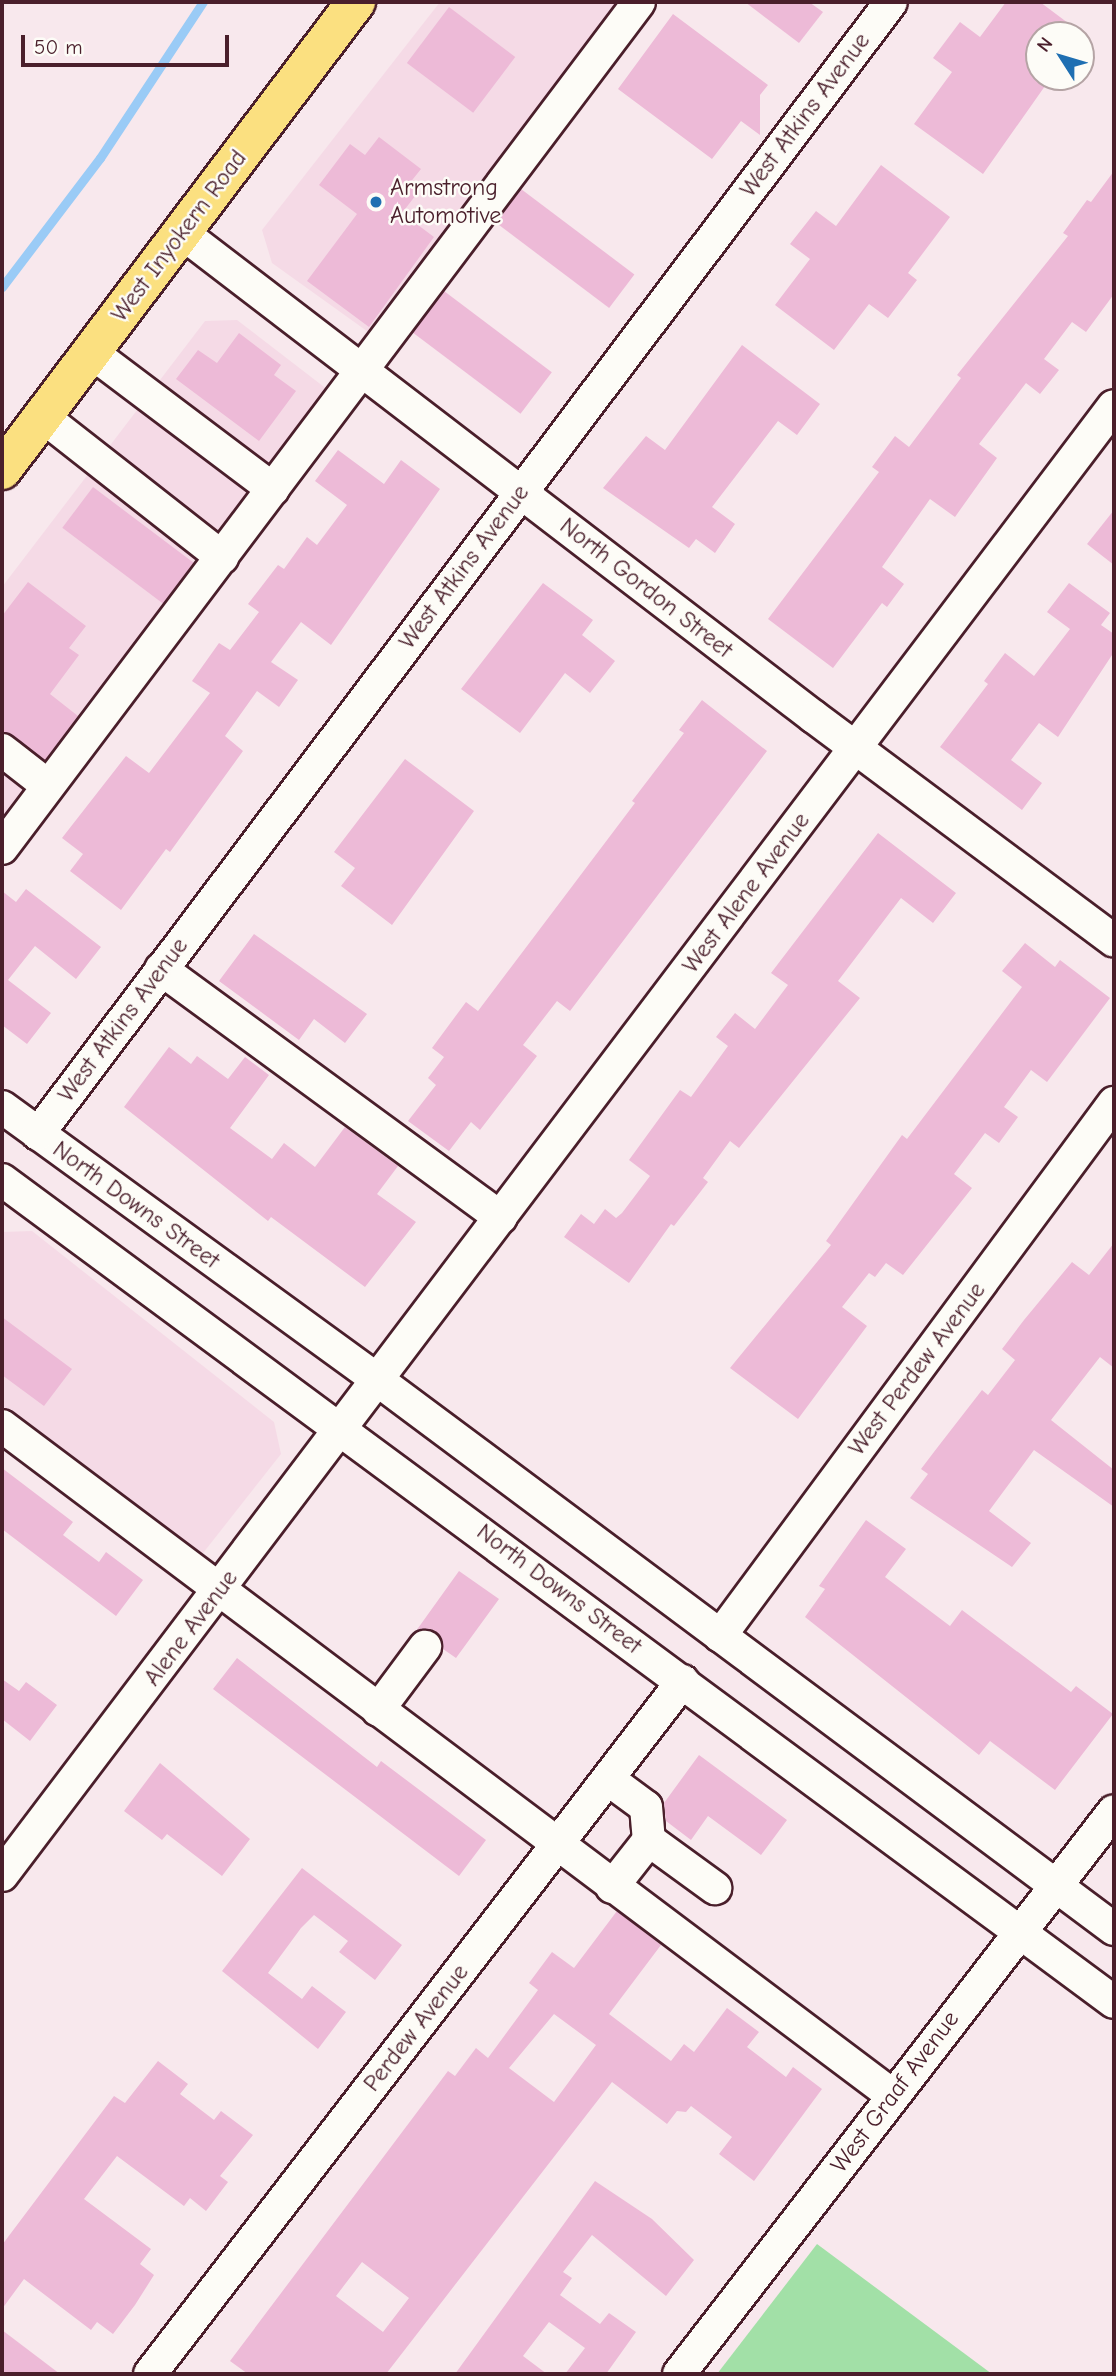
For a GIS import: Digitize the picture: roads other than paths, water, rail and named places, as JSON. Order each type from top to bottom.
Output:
[{"type":"main road","name":"West Inyokern Road","points":[[2,470],[356,2]]},
{"type":"street","points":[[2,848],[639,2]]},
{"type":"street","name":"West Atkins Avenue","points":[[38,1134],[891,2]]},
{"type":"street","name":"North Gordon Street","points":[[181,232],[365,369],[521,492],[1114,941]]},
{"type":"street","points":[[91,352],[273,489]]},
{"type":"street","name":"West Alene Avenue","points":[[379,1381],[1114,406]]},
{"type":"street","points":[[42,416],[222,557]]},
{"type":"street","points":[[2,750],[48,786]]},
{"type":"street","points":[[162,969],[501,1218]]},
{"type":"street","name":"West Perdew Avenue","points":[[720,1636],[1114,1103]]},
{"type":"street","name":"North Downs Street","points":[[2,1107],[379,1381],[1114,1929]]},
{"type":"street","name":"North Downs Street","points":[[2,1181],[344,1428],[1114,2002]]},
{"type":"street","name":"Alene Avenue","points":[[2,1875],[379,1381]]},
{"type":"street","points":[[2,1426],[892,2095]]},
{"type":"street","points":[[378,1710],[425,1647]]},
{"type":"street","name":"Perdew Avenue","points":[[150,2374],[682,1681]]},
{"type":"street","points":[[608,1779],[646,1807],[649,1840],[612,1887]]},
{"type":"street","name":"West Graaf Avenue","points":[[679,2374],[1018,1931],[1114,1811]]},
{"type":"street","points":[[649,1840],[715,1888]]},
{"type":"waterway","points":[[2,287],[100,158],[203,2]]},
{"type":"place","name":"Armstrong Automotive","points":[[376,202]]}]
